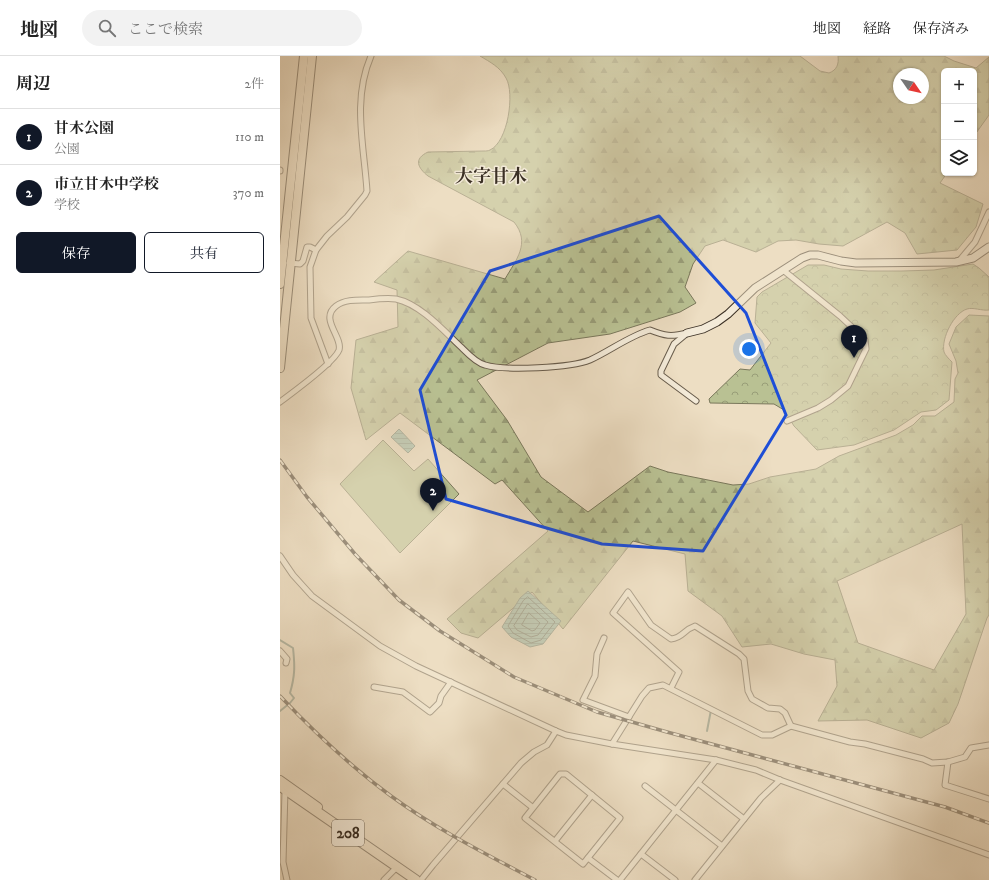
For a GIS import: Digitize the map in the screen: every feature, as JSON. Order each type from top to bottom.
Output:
[{"type":"highway","name":"208","points":[[282,787],[416,880]]},
{"type":"main road","points":[[280,368],[284,262],[304,56]]},
{"type":"main road","points":[[280,284],[312,56]]},
{"type":"main road","points":[[280,780],[356,834],[394,865]]},
{"type":"street","points":[[328,364],[311,318],[310,267],[316,250],[367,191],[360,125],[360,106],[363,77],[371,56]]},
{"type":"street","points":[[959,261],[986,226],[989,212]]},
{"type":"street","points":[[284,262],[300,264],[303,261],[307,247],[316,250]]},
{"type":"street","points":[[280,402],[328,364],[339,351],[340,345],[331,322],[330,314],[332,310],[342,302],[352,300],[394,299],[406,302],[416,308],[448,334],[470,356],[484,365],[505,368],[574,365],[589,360],[650,330],[666,336],[674,336],[703,329],[717,322],[728,314],[755,288],[802,258],[810,255],[818,255],[841,261],[856,262],[956,262],[973,258],[989,247]]},
{"type":"street","points":[[783,270],[855,330],[864,340],[866,350],[848,386],[831,400],[818,408],[787,421]]},
{"type":"street","points":[[687,333],[674,344],[661,371],[661,375],[696,401]]},
{"type":"street","points":[[280,556],[293,575],[312,596],[380,646],[397,656],[556,731],[566,735],[612,744],[716,760],[756,770],[989,855]]},
{"type":"street","points":[[671,688],[680,672],[613,613],[628,592],[650,625],[671,640],[678,639],[687,628],[695,626],[739,654],[744,659],[748,691],[752,699],[768,708],[780,709],[785,713],[791,726]]},
{"type":"street","points":[[604,638],[598,654],[595,676],[583,700],[629,717]]},
{"type":"street","points":[[280,651],[287,658],[286,663]]},
{"type":"street","points":[[374,687],[403,692],[430,712],[439,703],[441,696],[451,682]]},
{"type":"street","points":[[612,744],[642,696],[649,688],[663,686],[671,688],[762,735],[772,735],[791,726],[850,742],[865,744],[923,759],[932,763],[948,762],[965,757],[971,748],[989,745]]},
{"type":"street","points":[[421,880],[521,763],[534,752],[547,745],[556,731]]},
{"type":"street","points":[[620,880],[716,760]]},
{"type":"street","points":[[948,762],[945,785],[989,799]]},
{"type":"street","points":[[560,774],[566,774],[620,818],[583,864],[525,818],[532,808],[560,774]]},
{"type":"street","points":[[695,880],[761,798],[780,780]]},
{"type":"street","points":[[698,783],[744,819]]},
{"type":"street","points":[[503,784],[532,808]]},
{"type":"street","points":[[644,786],[722,846]]},
{"type":"street","points":[[282,787],[283,862],[287,880]]},
{"type":"street","points":[[555,841],[592,795]]},
{"type":"street","points":[[641,854],[675,880]]},
{"type":"street","points":[[588,858],[617,880]]},
{"type":"street","points":[[384,880],[394,865]]},
{"type":"highlighted area","points":[[659,216],[746,313],[786,415],[703,551],[602,544],[446,499],[420,390],[490,271]]},
{"type":"green space","points":[[480,56],[800,56],[820,71],[829,73],[837,66],[838,56],[944,56],[976,68],[941,68],[941,176],[945,176],[940,183],[983,204],[976,227],[957,250],[917,254],[905,233],[887,222],[843,246],[796,240],[778,241],[756,252],[723,240],[705,246],[693,264],[685,287],[696,303],[680,312],[610,334],[548,343],[477,380],[507,420],[541,477],[588,512],[650,466],[668,472],[733,485],[749,484],[770,477],[816,469],[839,456],[896,435],[913,425],[922,416],[935,416],[954,402],[955,379],[958,373],[956,361],[949,344],[956,327],[969,315],[989,316],[989,615],[958,704],[949,723],[921,738],[867,720],[818,721],[837,686],[835,660],[804,654],[771,644],[742,647],[722,616],[688,591],[685,554],[633,541],[563,629],[532,592],[478,638],[461,633],[447,619],[548,531],[502,480],[495,484],[400,413],[366,440],[351,388],[356,340],[398,327],[397,290],[374,282],[408,251],[505,279],[517,258],[522,244],[519,230],[514,222],[428,176],[419,164],[420,158],[428,152],[488,151],[496,145],[505,128],[510,105],[510,94],[509,85],[506,78],[494,65]],"holes":[[[962,524],[966,614],[934,670],[858,643],[837,581]]]},
{"type":"green space","points":[[989,57],[989,115],[977,132],[976,68]]},
{"type":"green space","points":[[973,264],[989,277],[989,310],[972,308],[967,309],[962,311],[953,321],[944,340],[944,352],[952,362],[949,400],[936,410],[921,412],[894,430],[854,445],[817,450],[794,426],[784,410],[774,404],[710,403],[709,399],[740,369],[750,370],[771,343],[755,323],[757,297],[762,292],[808,265],[824,265],[841,269],[868,271],[902,271],[934,270]]},
{"type":"green space","points":[[383,440],[414,471],[428,459],[459,494],[400,553],[340,484]]},
{"type":"water","points":[[399,429],[415,446],[408,453],[391,437]]},
{"type":"water","points":[[528,591],[561,621],[543,644],[530,647],[511,637],[502,627],[520,598]]},
{"type":"waterway","points":[[280,640],[293,648],[294,666],[294,676],[290,693],[294,698],[280,711]]},
{"type":"waterway","points":[[707,731],[711,710]]},
{"type":"railway","points":[[280,460],[307,497],[355,554],[399,600],[440,631],[514,677],[597,712],[945,807],[989,823]]},
{"type":"railway","points":[[280,696],[333,748],[361,773],[391,796],[443,830],[535,880]]},
{"type":"place","name":"甘木公園","points":[[854,358]]},
{"type":"place","name":"市立甘木中学校","points":[[433,511]]},
{"type":"district","name":"大字甘木","points":[[491,176]]}]
